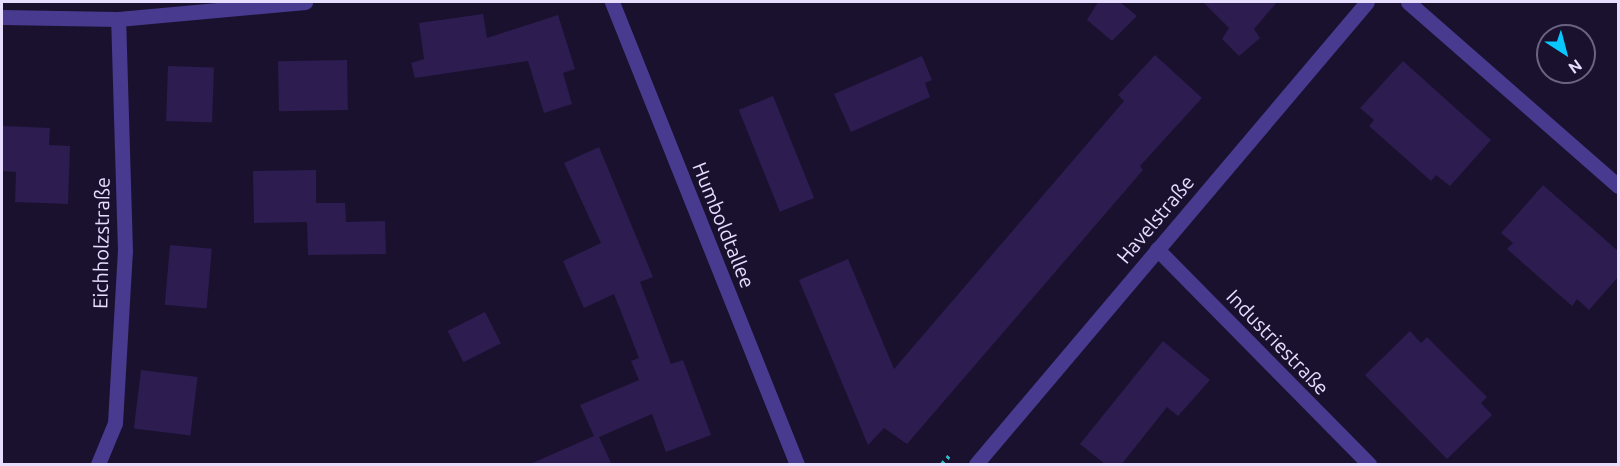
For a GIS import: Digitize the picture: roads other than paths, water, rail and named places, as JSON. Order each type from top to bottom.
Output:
[{"type":"street","points":[[2,17],[118,19],[305,2]]},
{"type":"street","name":"Humboldtallee","points":[[612,2],[797,465]]},
{"type":"street","name":"Havelstraße","points":[[976,465],[1367,2]]},
{"type":"street","points":[[1408,2],[1618,186]]},
{"type":"street","name":"Eichholzstraße","points":[[98,465],[115,423],[125,251],[118,19]]},
{"type":"street","name":"Industriestraße","points":[[1158,249],[1369,465]]}]
